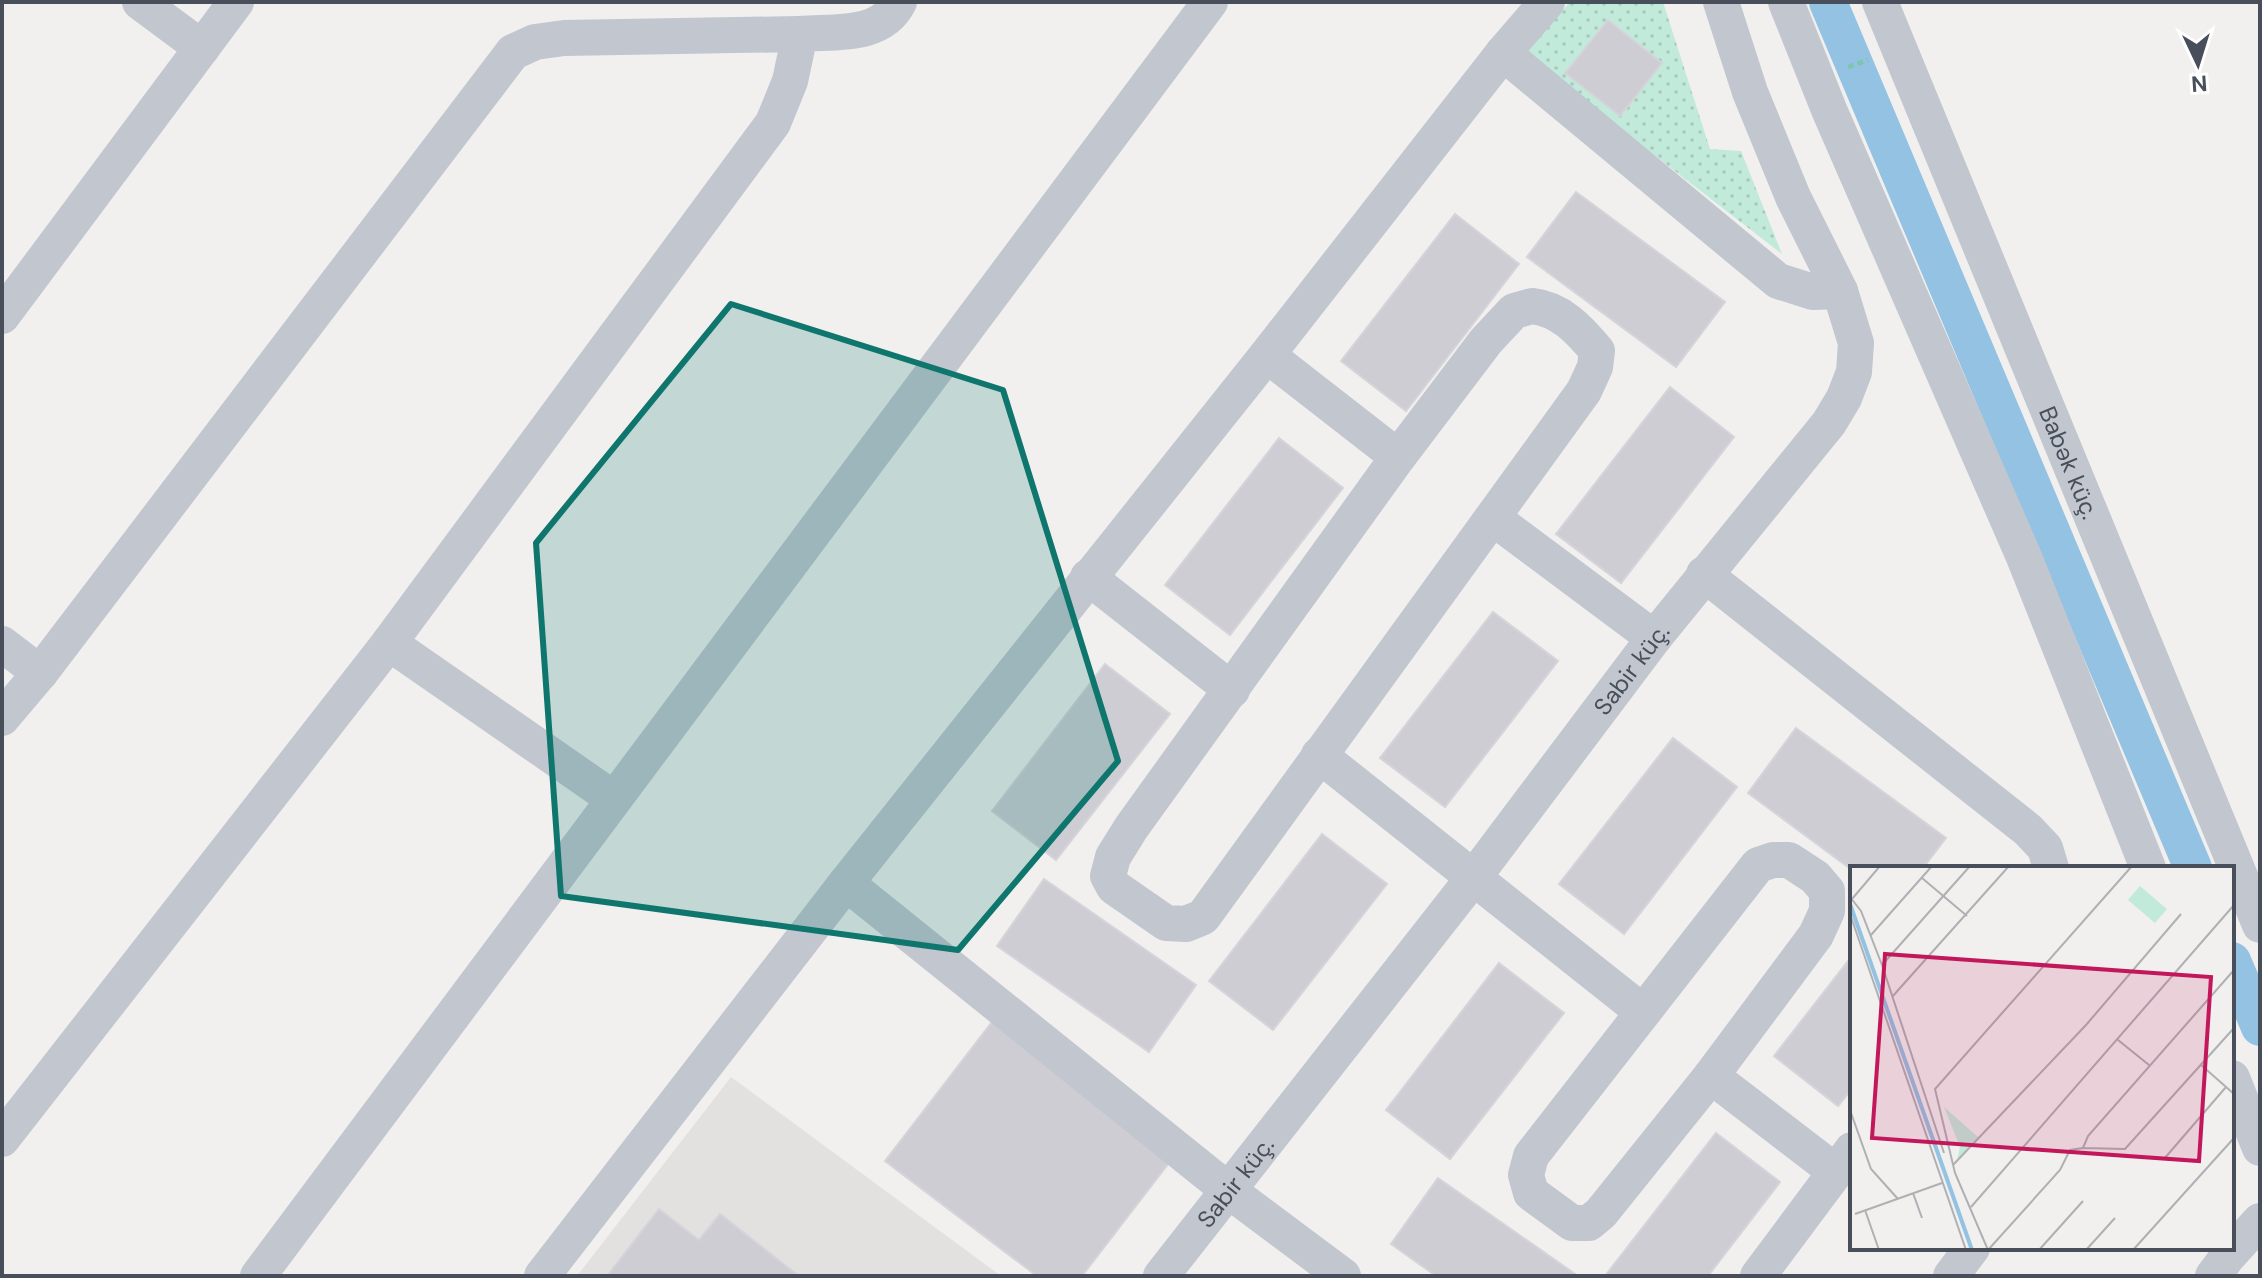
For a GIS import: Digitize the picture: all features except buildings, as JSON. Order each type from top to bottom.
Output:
[{"type":"street","points":[[140,2],[202,48]]},
{"type":"street","points":[[2,316],[236,2]]},
{"type":"street","points":[[2,718],[40,673],[513,52],[535,42],[564,38],[800,34],[869,29],[894,12],[899,2]]},
{"type":"street","points":[[258,1276],[1210,2]]},
{"type":"street","points":[[542,1276],[846,883],[1503,53],[1547,2]]},
{"type":"street","name":"Sabir küç.","points":[[1161,1276],[1474,877],[1704,574],[1829,423],[1844,398],[1854,372],[1856,343],[1840,291],[1793,197],[1750,92],[1721,2]]},
{"type":"street","points":[[1786,2],[2024,557],[2147,866]]},
{"type":"street","name":"Babək küç.","points":[[1880,2],[2260,925]]},
{"type":"street","points":[[2,1139],[389,643],[773,123],[790,81],[800,34]]},
{"type":"street","points":[[1503,53],[1778,281],[1813,292],[1840,291]]},
{"type":"street","points":[[1532,306],[1548,308],[1579,329],[1597,351],[1595,367],[1584,391],[1493,518],[1203,917],[1186,924],[1166,923],[1114,887],[1108,876],[1113,857],[1140,815],[1398,457],[1486,341],[1514,311],[1532,306]]},
{"type":"street","points":[[1267,355],[1398,457]]},
{"type":"street","points":[[1493,518],[1654,638]]},
{"type":"street","points":[[1704,574],[2028,830],[2045,848],[2050,866]]},
{"type":"street","points":[[1088,577],[1232,690]]},
{"type":"street","points":[[389,643],[614,799]]},
{"type":"street","points":[[2,644],[40,673]]},
{"type":"street","points":[[1319,755],[1643,1012]]},
{"type":"street","points":[[1773,860],[1789,860],[1815,877],[1827,891],[1827,911],[1816,935],[1711,1076],[1601,1213],[1589,1223],[1572,1223],[1531,1193],[1526,1175],[1531,1156],[1643,1012],[1758,865],[1773,860]]},
{"type":"street","points":[[846,883],[1228,1190],[1343,1276]]},
{"type":"street","points":[[1711,1076],[1844,1161],[1758,1276]]},
{"type":"street","points":[[2234,1083],[2260,1148]]},
{"type":"street","points":[[2234,1249],[2260,1221]]},
{"type":"street","points":[[1951,1276],[1970,1250]]},
{"type":"street","points":[[2213,1276],[2233,1250]]},
{"type":"path","points":[[1817,78],[1899,49]]},
{"type":"highlighted area","points":[[731,304],[1003,390],[1118,761],[958,950],[561,896],[536,543]]},
{"type":"shaded area","points":[[731,1077],[1001,1276],[577,1276]]},
{"type":"green space","points":[[1570,2],[1663,2],[1710,149],[1741,151],[1782,254],[1525,55]]},
{"type":"waterway","points":[[1828,2],[2192,866]]},
{"type":"waterway","points":[[2234,966],[2260,1027]]}]
